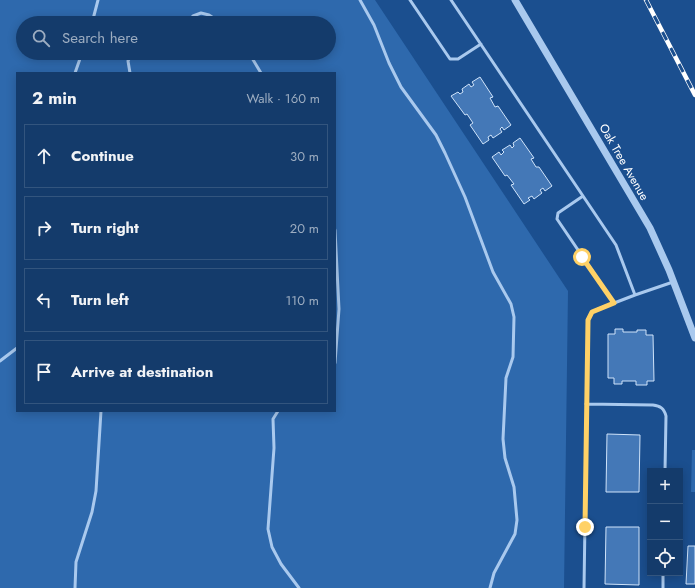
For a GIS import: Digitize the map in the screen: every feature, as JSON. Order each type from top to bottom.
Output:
[{"type":"street","name":"Oak Tree Avenue","points":[[517,1],[650,228],[674,282],[695,338]]},
{"type":"lane","points":[[94,16],[98,0]]},
{"type":"lane","points":[[360,0],[374,25],[388,63],[401,87],[436,135],[445,153],[465,197],[493,272],[510,304],[514,317],[513,357],[506,378],[503,439],[505,458],[514,487],[517,520],[515,534],[494,573],[490,588]]},
{"type":"lane","points":[[410,0],[450,59],[458,59],[481,44]]},
{"type":"lane","points":[[451,0],[616,246],[635,295]]},
{"type":"lane","points":[[193,16],[201,12],[210,16]]},
{"type":"lane","points":[[75,72],[80,60]]},
{"type":"lane","points":[[128,60],[130,72]]},
{"type":"lane","points":[[253,60],[260,72]]},
{"type":"lane","points":[[583,196],[558,213],[557,220],[614,303]]},
{"type":"lane","points":[[336,250],[339,309],[336,350]]},
{"type":"lane","points":[[584,588],[588,320],[592,312],[674,282]]},
{"type":"lane","points":[[0,361],[16,349]]},
{"type":"lane","points":[[586,404],[660,406],[666,416],[665,468]]},
{"type":"lane","points":[[75,588],[76,562],[92,512],[96,491],[101,412]]},
{"type":"lane","points":[[277,412],[273,419],[274,448],[268,530],[272,547],[281,564],[299,588]]},
{"type":"lane","points":[[663,576],[663,588]]},
{"type":"shaded area","points":[[0,0],[375,0],[568,291],[564,588],[0,588]]},
{"type":"shaded area","points":[[692,450],[695,450],[695,492],[691,492]]},
{"type":"building","points":[[480,77],[493,97],[490,98],[495,107],[498,106],[511,125],[504,130],[502,127],[500,129],[502,132],[493,138],[491,135],[488,137],[489,140],[483,144],[470,125],[473,123],[467,114],[465,115],[451,96],[458,92],[460,94],[463,92],[462,89],[469,84],[471,87],[474,85],[472,82]]},
{"type":"building","points":[[520,138],[534,158],[531,159],[536,167],[539,167],[552,186],[545,191],[543,188],[540,190],[542,193],[534,199],[532,196],[528,198],[530,200],[524,204],[511,185],[514,184],[507,175],[505,176],[492,157],[499,152],[501,155],[504,152],[502,150],[510,145],[512,148],[514,146],[513,143]]},
{"type":"building","points":[[615,329],[623,329],[623,332],[637,332],[637,330],[646,330],[646,335],[653,335],[654,381],[647,381],[647,385],[636,385],[636,381],[622,381],[622,384],[614,384],[614,378],[608,378],[608,334],[615,334]]},
{"type":"building","points":[[607,434],[640,435],[639,492],[606,492]]},
{"type":"building","points":[[606,527],[639,527],[639,585],[605,584]]},
{"type":"building","points":[[688,546],[695,546],[695,584],[686,584]]},
{"type":"railway","points":[[646,0],[695,95]]},
{"type":"route","points":[[582,257],[614,303],[592,312],[588,320],[585,527]]}]
